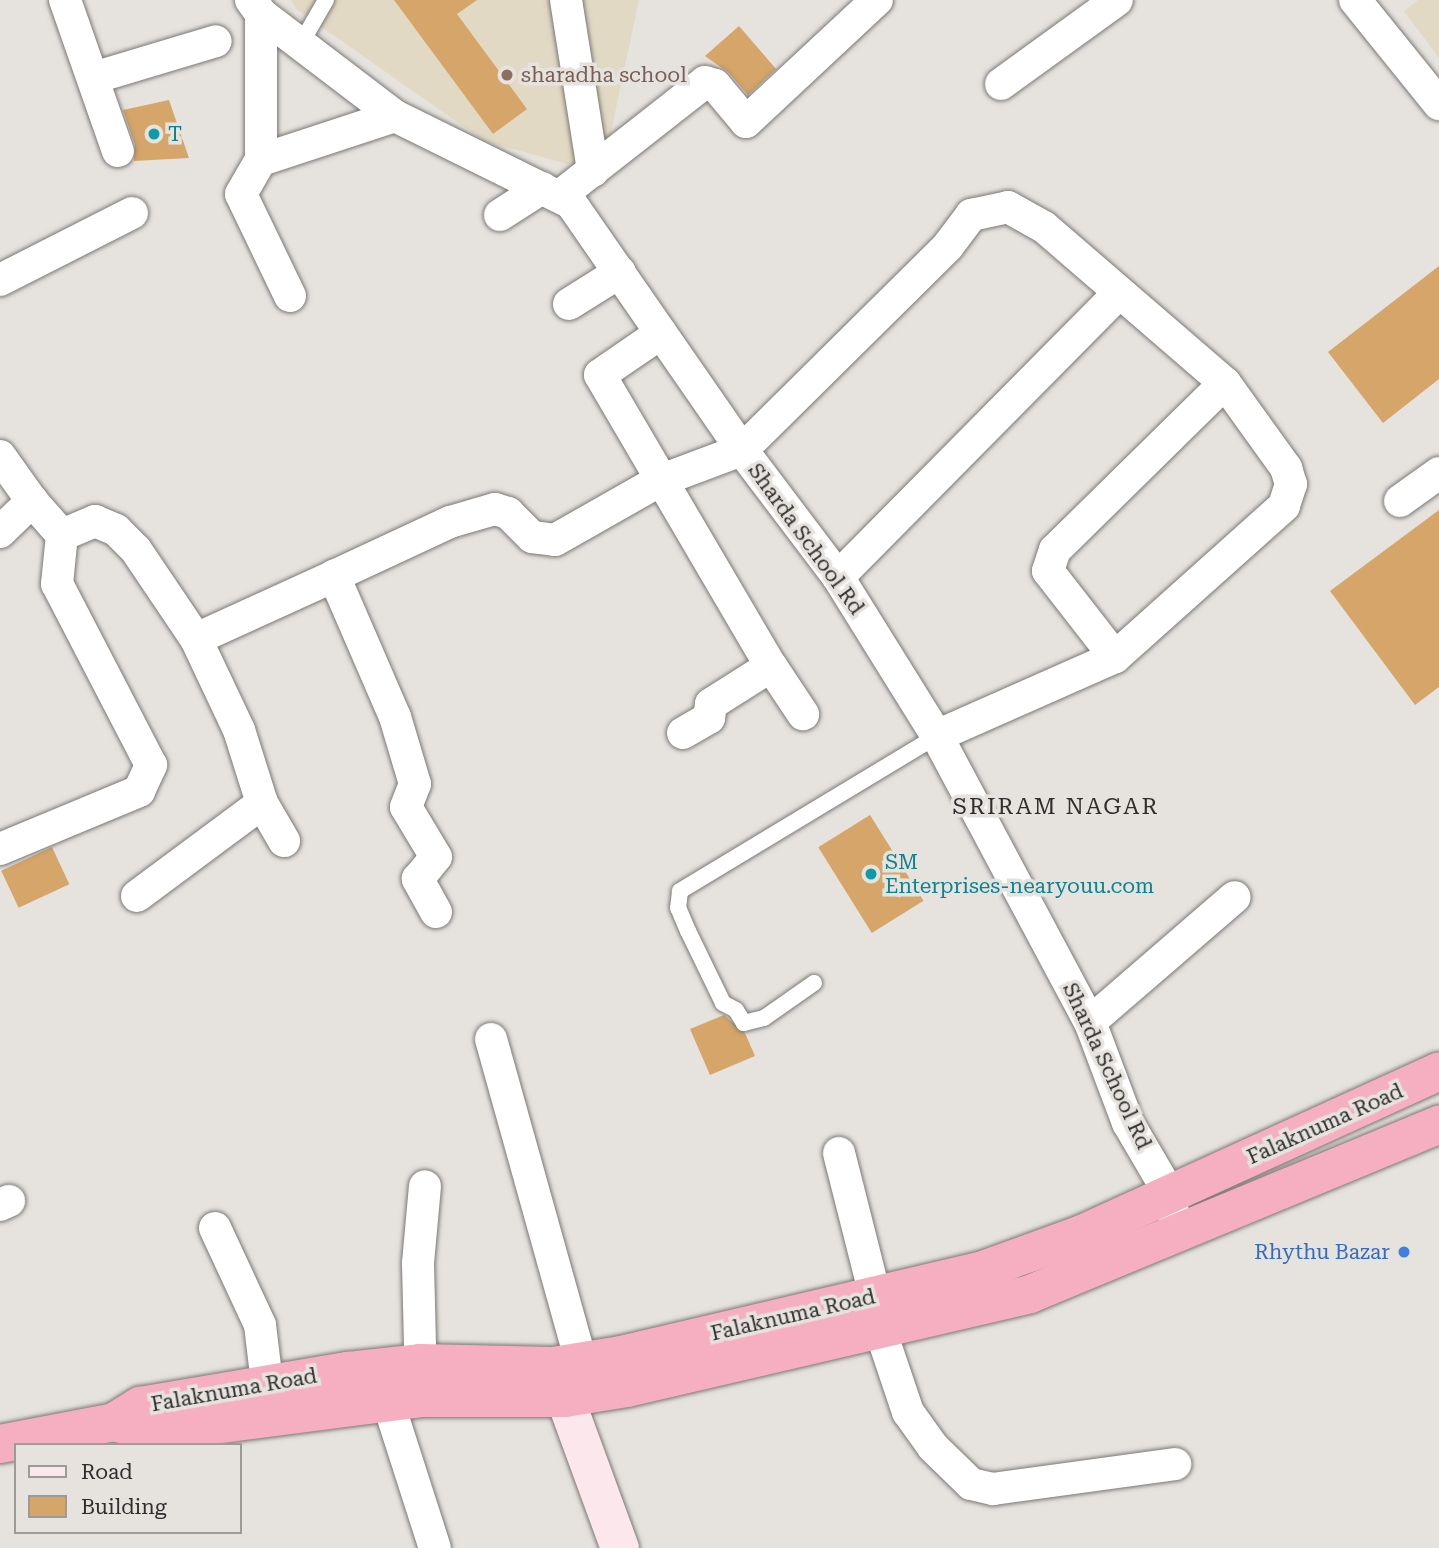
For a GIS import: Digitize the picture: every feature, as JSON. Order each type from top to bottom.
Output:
[{"type":"highway","name":"Falaknuma Road","points":[[877,1312],[981,1270],[1082,1234],[1439,1071]]},
{"type":"highway","name":"Falaknuma Road","points":[[114,1422],[152,1433],[410,1388],[567,1375],[877,1312],[1030,1294],[1439,1125]]},
{"type":"highway","name":"Falaknuma Road","points":[[0,1444],[114,1422],[139,1406],[267,1383],[410,1388]]},
{"type":"main road","points":[[567,1375],[620,1548]]},
{"type":"street","points":[[65,0],[118,151]]},
{"type":"street","points":[[566,0],[593,171]]},
{"type":"street","points":[[500,215],[593,171],[693,87],[705,82],[715,85],[746,122],[877,0]]},
{"type":"street","points":[[1355,0],[1439,104]]},
{"type":"street","points":[[1001,85],[1115,1]]},
{"type":"street","points":[[256,7],[261,160],[241,194],[290,296]]},
{"type":"street","name":"Sharda School Rd","points":[[256,7],[300,45],[395,116],[571,203],[742,450],[838,577],[937,736],[1090,1022],[1128,1123],[1169,1193],[1177,1234]]},
{"type":"street","points":[[93,78],[216,41]]},
{"type":"street","points":[[261,160],[395,116]]},
{"type":"street","points":[[196,639],[450,522],[495,509],[508,513],[532,537],[555,540],[659,481],[742,450],[948,246],[971,215],[1008,207],[1044,227],[1225,383],[1286,468],[1291,484],[1284,506],[1115,657],[937,736]]},
{"type":"street","points":[[0,280],[132,213]]},
{"type":"street","points":[[569,304],[620,272]]},
{"type":"street","points":[[838,577],[1119,293]]},
{"type":"street","points":[[661,333],[600,375],[659,481],[803,714]]},
{"type":"street","points":[[1115,657],[1048,571],[1055,550],[1225,383]]},
{"type":"street","points":[[0,456],[32,502],[62,535],[57,584],[151,765],[139,791],[0,849]]},
{"type":"street","points":[[1400,501],[1439,473]]},
{"type":"street","points":[[0,532],[32,502]]},
{"type":"street","points":[[62,535],[95,521],[116,530],[136,550],[196,639],[239,730],[262,803],[284,841]]},
{"type":"street","points":[[334,576],[395,717],[415,784],[406,807],[436,857],[418,879],[436,912]]},
{"type":"street","points":[[683,733],[709,718],[711,704],[771,666]]},
{"type":"street","points":[[137,896],[262,803]]},
{"type":"street","points":[[1090,1022],[1235,897]]},
{"type":"street","points":[[491,1039],[567,1375]]},
{"type":"street","points":[[839,1153],[877,1312],[908,1412],[933,1447],[971,1483],[993,1489],[1175,1464]]},
{"type":"street","points":[[425,1186],[410,1388],[435,1548]]},
{"type":"street","points":[[215,1228],[260,1325],[267,1383]]},
{"type":"lane","points":[[300,45],[326,0]]},
{"type":"lane","points":[[814,983],[764,1018],[744,1023],[736,1010],[723,1003],[688,932],[678,908],[680,891],[937,736]]},
{"type":"shaded area","name":"sharadha school","points":[[291,0],[639,0],[601,179],[593,171],[484,141],[296,9]]},
{"type":"shaded area","points":[[1418,0],[1439,0],[1439,58],[1404,11]]},
{"type":"building","points":[[394,0],[477,0],[457,14],[527,109],[493,134]]},
{"type":"building","points":[[739,26],[776,69],[748,95],[729,73],[705,56]]},
{"type":"building","name":"T","points":[[169,100],[189,158],[134,161],[135,145],[123,110]]},
{"type":"building","points":[[1439,266],[1439,379],[1383,423],[1328,352]]},
{"type":"building","points":[[1439,510],[1439,687],[1415,705],[1330,591]]},
{"type":"building","name":"SM Enterprises-nearyouu.com","points":[[870,815],[924,901],[872,933],[818,847]]},
{"type":"building","points":[[52,847],[69,884],[19,908],[1,871]]},
{"type":"building","points":[[724,1015],[745,1033],[755,1056],[710,1075],[690,1029]]},
{"type":"place","name":"sharadha school","points":[[507,75]]},
{"type":"place","name":"T","points":[[154,134]]},
{"type":"place","name":"SM Enterprises-nearyouu.com","points":[[871,874]]},
{"type":"place","name":"Rhythu Bazar","points":[[1404,1252]]},
{"type":"district","name":"SRIRAM NAGAR","points":[[1056,807]]}]
